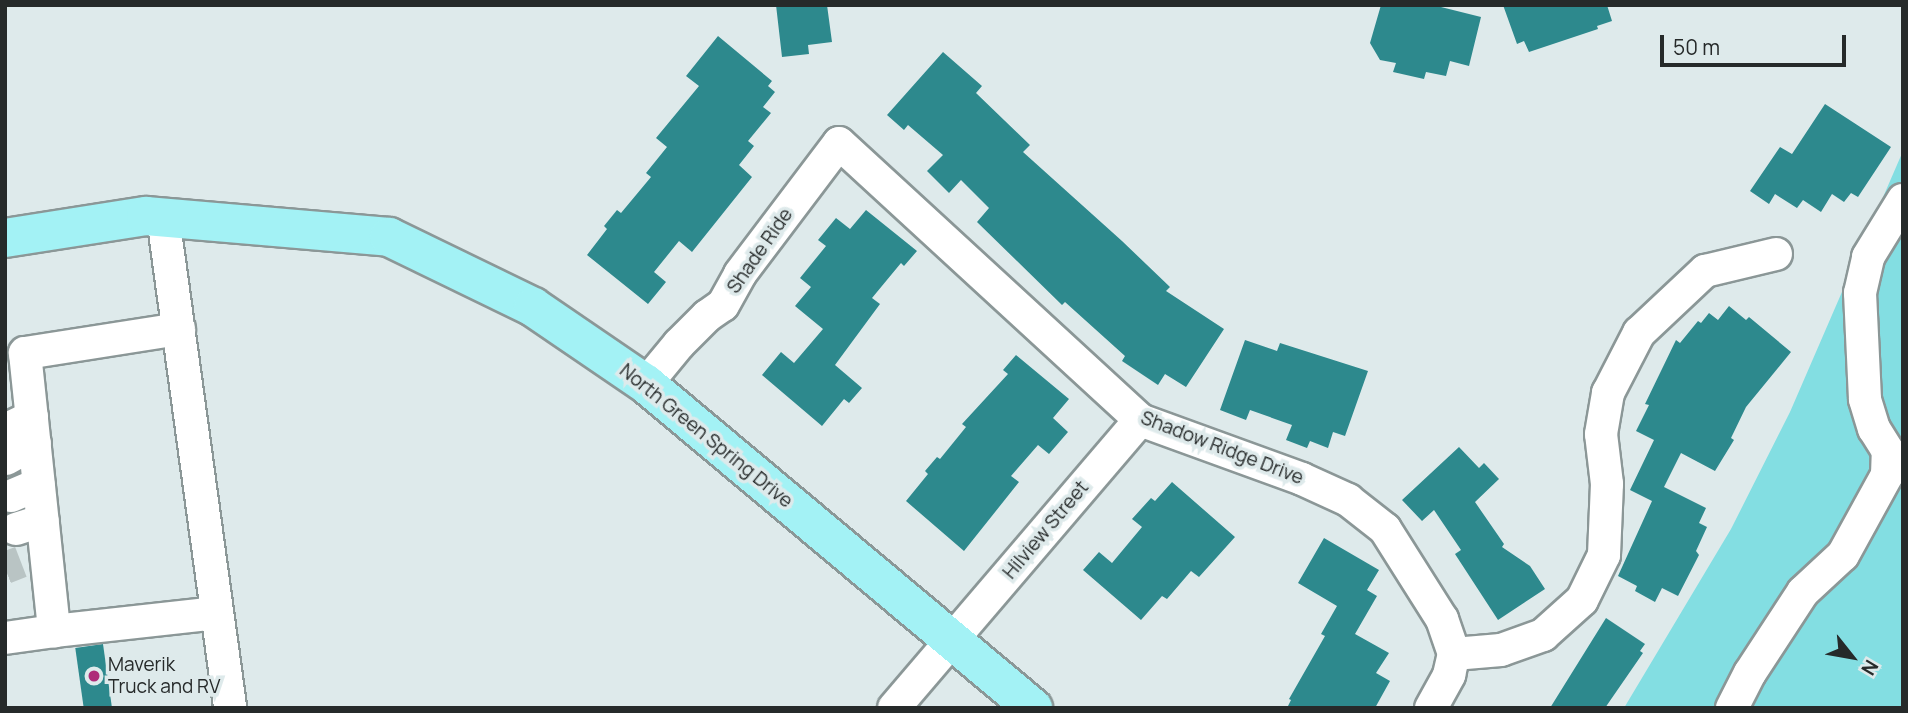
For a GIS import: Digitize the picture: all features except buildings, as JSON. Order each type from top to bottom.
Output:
[{"type":"main road","name":"North Green Spring Drive","points":[[5,238],[146,216],[389,237],[533,307],[646,384],[1033,708]]},
{"type":"street","name":"Shade Ride","points":[[646,384],[679,344],[707,316],[723,305],[740,274],[839,144]]},
{"type":"street","name":"Shadow Ridge Drive","points":[[839,144],[1140,420],[1302,479],[1348,499],[1385,529],[1441,619],[1454,654]]},
{"type":"street","points":[[1732,708],[1750,673],[1802,592],[1843,555],[1887,475],[1888,451],[1874,429],[1865,399],[1860,293],[1868,257],[1903,200]]},
{"type":"street","points":[[163,217],[230,708]]},
{"type":"street","points":[[1431,708],[1449,675],[1454,654],[1501,650],[1543,635],[1581,600],[1604,555],[1607,484],[1601,434],[1608,393],[1639,333],[1705,271],[1776,254]]},
{"type":"street","points":[[54,631],[34,557],[29,525],[25,490],[24,430],[16,363],[179,329]]},
{"type":"street","name":"Hilview Street","points":[[894,708],[1140,420]]},
{"type":"street","points":[[6,458],[24,430]]},
{"type":"street","points":[[5,638],[217,613]]},
{"type":"shaded area","points":[[1903,151],[1903,708],[1624,708],[1731,529],[1790,412]]},
{"type":"tunnel","points":[[5,568],[21,562]]},
{"type":"place","name":"Maverik Truck and RV","points":[[94,676]]}]
